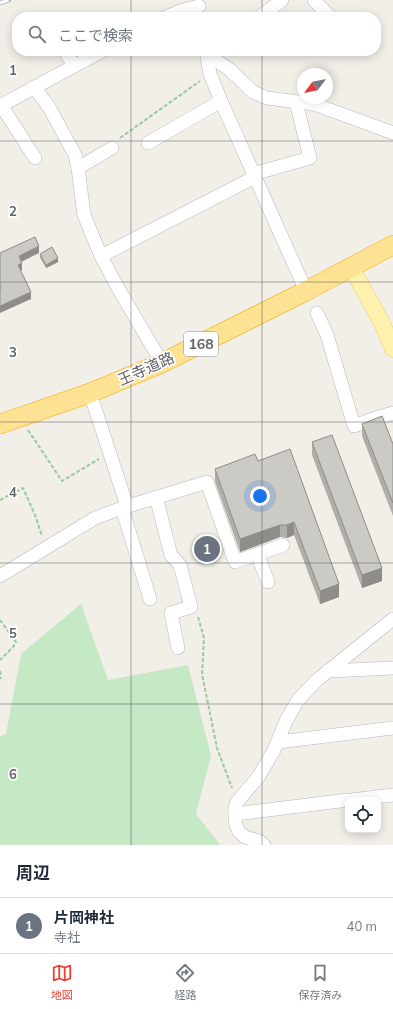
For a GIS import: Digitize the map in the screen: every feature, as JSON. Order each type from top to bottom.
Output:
[{"type":"highway","name":"王寺道路","points":[[0,424],[90,393],[162,363],[306,291],[393,245]]},
{"type":"main road","points":[[352,267],[382,323],[393,348]]},
{"type":"street","points":[[266,12],[282,0]]},
{"type":"street","points":[[314,0],[325,12]]},
{"type":"street","points":[[178,12],[200,8]]},
{"type":"street","points":[[68,56],[74,66]]},
{"type":"street","points":[[35,158],[0,106],[93,56]]},
{"type":"street","points":[[208,56],[210,74],[221,101],[306,291]]},
{"type":"street","points":[[213,56],[253,92],[267,98],[314,104],[393,133]]},
{"type":"street","points":[[34,87],[49,107],[64,133],[74,155],[78,168],[84,215],[101,256],[162,363]]},
{"type":"street","points":[[148,144],[221,101]]},
{"type":"street","points":[[101,256],[254,175],[310,158],[296,102]]},
{"type":"street","points":[[78,168],[112,148]]},
{"type":"street","points":[[317,313],[327,335],[354,426],[393,413]]},
{"type":"street","points":[[90,393],[110,453],[150,599]]},
{"type":"street","points":[[0,576],[95,518],[156,497],[207,482],[234,562],[283,545]]},
{"type":"street","points":[[156,497],[171,554],[180,565],[191,607],[170,613],[178,648]]},
{"type":"street","points":[[257,554],[268,582]]},
{"type":"street","points":[[264,845],[259,841],[239,832],[236,825],[236,808],[259,776],[278,742],[289,716],[298,700],[317,680],[393,619]]},
{"type":"street","points":[[328,671],[393,668]]},
{"type":"street","points":[[278,742],[393,728]]},
{"type":"street","points":[[377,797],[393,795]]},
{"type":"street","points":[[236,808],[345,800]]},
{"type":"path","points":[[112,148],[118,140],[210,74]]},
{"type":"path","points":[[20,417],[62,480],[110,453]]},
{"type":"path","points":[[0,500],[23,488],[35,515],[46,547]]},
{"type":"path","points":[[191,607],[198,617],[204,638],[202,674],[217,748],[236,808]]},
{"type":"path","points":[[0,620],[16,642],[0,660]]},
{"type":"path","points":[[0,671],[0,679]]},
{"type":"green space","points":[[81,604],[108,680],[188,665],[211,756],[196,814],[220,845],[0,845],[0,737],[6,734],[21,654]]},
{"type":"building","points":[[35,237],[39,246],[19,256],[22,263],[18,265],[31,292],[0,306],[0,253]]},
{"type":"building","points":[[52,247],[58,258],[46,265],[40,254]]},
{"type":"building","points":[[382,416],[393,444],[393,503],[362,424]]},
{"type":"building","points":[[332,435],[382,568],[362,575],[312,442]]},
{"type":"building","points":[[290,449],[339,584],[320,591],[294,522],[287,525],[280,525],[240,539],[215,469],[255,454],[258,461]]},
{"type":"railway","points":[[0,3],[9,0]]},
{"type":"place","name":"片岡神社","points":[[207,549]]}]
